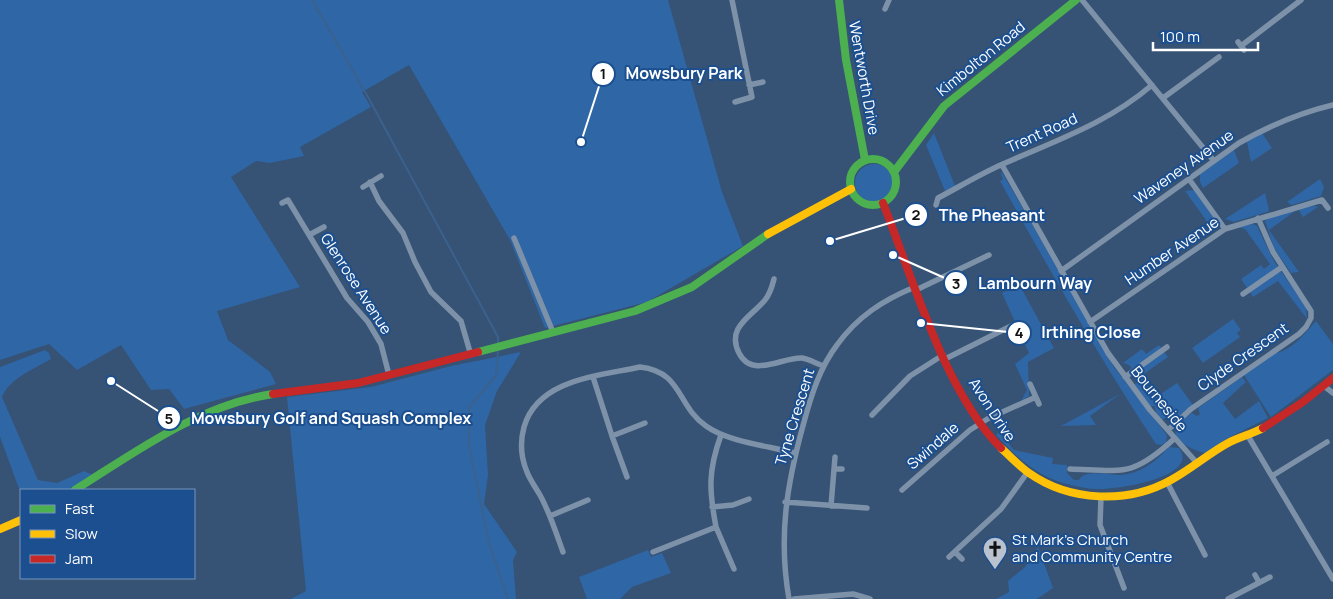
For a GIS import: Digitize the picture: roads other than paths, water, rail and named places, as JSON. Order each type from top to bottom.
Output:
[{"type":"main road","name":"Wentworth Drive","points":[[838,0],[846,60],[865,160]]},
{"type":"main road","name":"Kimbolton Road","points":[[894,172],[944,106],[1076,0]]},
{"type":"main road","points":[[879,159],[890,166],[894,172],[896,186],[889,199],[883,203],[869,205],[862,202],[851,189],[850,176],[853,170],[865,160],[879,159]]},
{"type":"main road","points":[[77,489],[151,441],[210,411],[262,396],[358,383],[492,346],[635,311],[669,299],[710,276],[779,226],[851,189]]},
{"type":"main road","name":"Avon Drive","points":[[883,203],[915,288],[944,357],[981,423],[995,444],[1027,473],[1054,488],[1100,497],[1123,496],[1150,490],[1167,482],[1231,441],[1248,436],[1293,409],[1333,378]]},
{"type":"main road","points":[[0,529],[20,520]]},
{"type":"street","points":[[732,0],[752,97],[735,102]]},
{"type":"street","points":[[886,8],[888,0]]},
{"type":"street","points":[[1082,0],[1214,160]]},
{"type":"street","points":[[1241,46],[1301,0]]},
{"type":"street","points":[[1163,98],[1219,57]]},
{"type":"street","points":[[749,85],[763,82]]},
{"type":"street","name":"Trent Road","points":[[938,198],[1002,165],[1096,123],[1119,110],[1152,85]]},
{"type":"street","name":"Waveney Avenue","points":[[1061,271],[1214,160],[1265,128],[1304,112],[1333,105]]},
{"type":"street","name":"Bourneside","points":[[1002,165],[1090,322],[1125,377],[1197,463]]},
{"type":"street","points":[[363,186],[381,176]]},
{"type":"street","points":[[1189,179],[1225,229]]},
{"type":"street","points":[[370,182],[380,201],[403,233],[415,262],[431,292],[461,321],[470,352]]},
{"type":"street","points":[[931,194],[938,198],[936,205]]},
{"type":"street","name":"Glenrose Avenue","points":[[282,204],[288,200],[347,298],[368,322],[380,344],[389,375]]},
{"type":"street","name":"Humber Avenue","points":[[1090,322],[1225,229],[1322,200],[1328,208]]},
{"type":"street","name":"Clyde Crescent","points":[[1168,430],[1191,409],[1306,327],[1311,318],[1311,311],[1282,267],[1264,234],[1258,218]]},
{"type":"street","name":"Glenrose Avenue","points":[[309,235],[324,227]]},
{"type":"street","points":[[514,238],[553,332]]},
{"type":"street","name":"Tyne Crescent","points":[[789,599],[784,574],[785,502],[795,453],[806,413],[824,366],[836,346],[866,314],[893,296],[989,255]]},
{"type":"street","points":[[1242,294],[1282,267]]},
{"type":"street","points":[[774,279],[769,295],[764,302],[738,326],[736,344],[740,355],[758,367],[803,358],[824,366]]},
{"type":"street","points":[[872,415],[910,376],[944,357],[1014,326]]},
{"type":"street","points":[[1125,377],[1167,348]]},
{"type":"street","points":[[563,552],[550,516],[525,466],[522,444],[524,428],[531,412],[549,393],[570,383],[640,367],[652,368],[665,374],[699,421],[721,435],[795,453]]},
{"type":"street","points":[[593,377],[627,477]]},
{"type":"street","points":[[1030,384],[1039,404]]},
{"type":"street","points":[[1324,386],[1333,393]]},
{"type":"street","name":"Swindale","points":[[902,490],[952,445],[981,423],[1036,397]]},
{"type":"street","points":[[612,436],[645,423]]},
{"type":"street","points":[[721,435],[710,476],[710,492],[716,527],[734,568]]},
{"type":"street","points":[[1248,436],[1333,579]]},
{"type":"street","points":[[1070,469],[1124,471],[1137,468],[1151,460],[1175,438]]},
{"type":"street","points":[[1272,476],[1327,442]]},
{"type":"street","points":[[832,506],[835,457]]},
{"type":"street","points":[[835,469],[842,469]]},
{"type":"street","points":[[949,557],[1001,509],[1027,473]]},
{"type":"street","points":[[1167,482],[1205,555]]},
{"type":"street","points":[[1100,497],[1100,525],[1124,588]]},
{"type":"street","points":[[712,507],[733,505],[749,499]]},
{"type":"street","points":[[550,516],[588,500]]},
{"type":"street","points":[[785,502],[867,508]]},
{"type":"street","points":[[653,552],[716,527]]},
{"type":"street","points":[[955,552],[962,559]]},
{"type":"street","points":[[1255,575],[1259,582]]},
{"type":"street","points":[[1228,599],[1270,577]]},
{"type":"street","points":[[794,599],[853,594],[870,599]]},
{"type":"waterway","points":[[312,0],[368,97],[498,337],[498,344]]},
{"type":"waterway","points":[[498,349],[496,376],[469,407],[469,446],[489,543],[508,599]]},
{"type":"place","name":"Mowsbury Park","points":[[581,142]]},
{"type":"place","name":"The Pheasant","points":[[830,241]]},
{"type":"place","name":"Lambourn Way","points":[[893,255]]},
{"type":"place","name":"Irthing Close","points":[[921,323]]},
{"type":"place","name":"Mowsbury Golf and Squash Complex","points":[[111,381]]},
{"type":"place","name":"St Mark's Church and Community Centre","points":[[995,570]]}]
